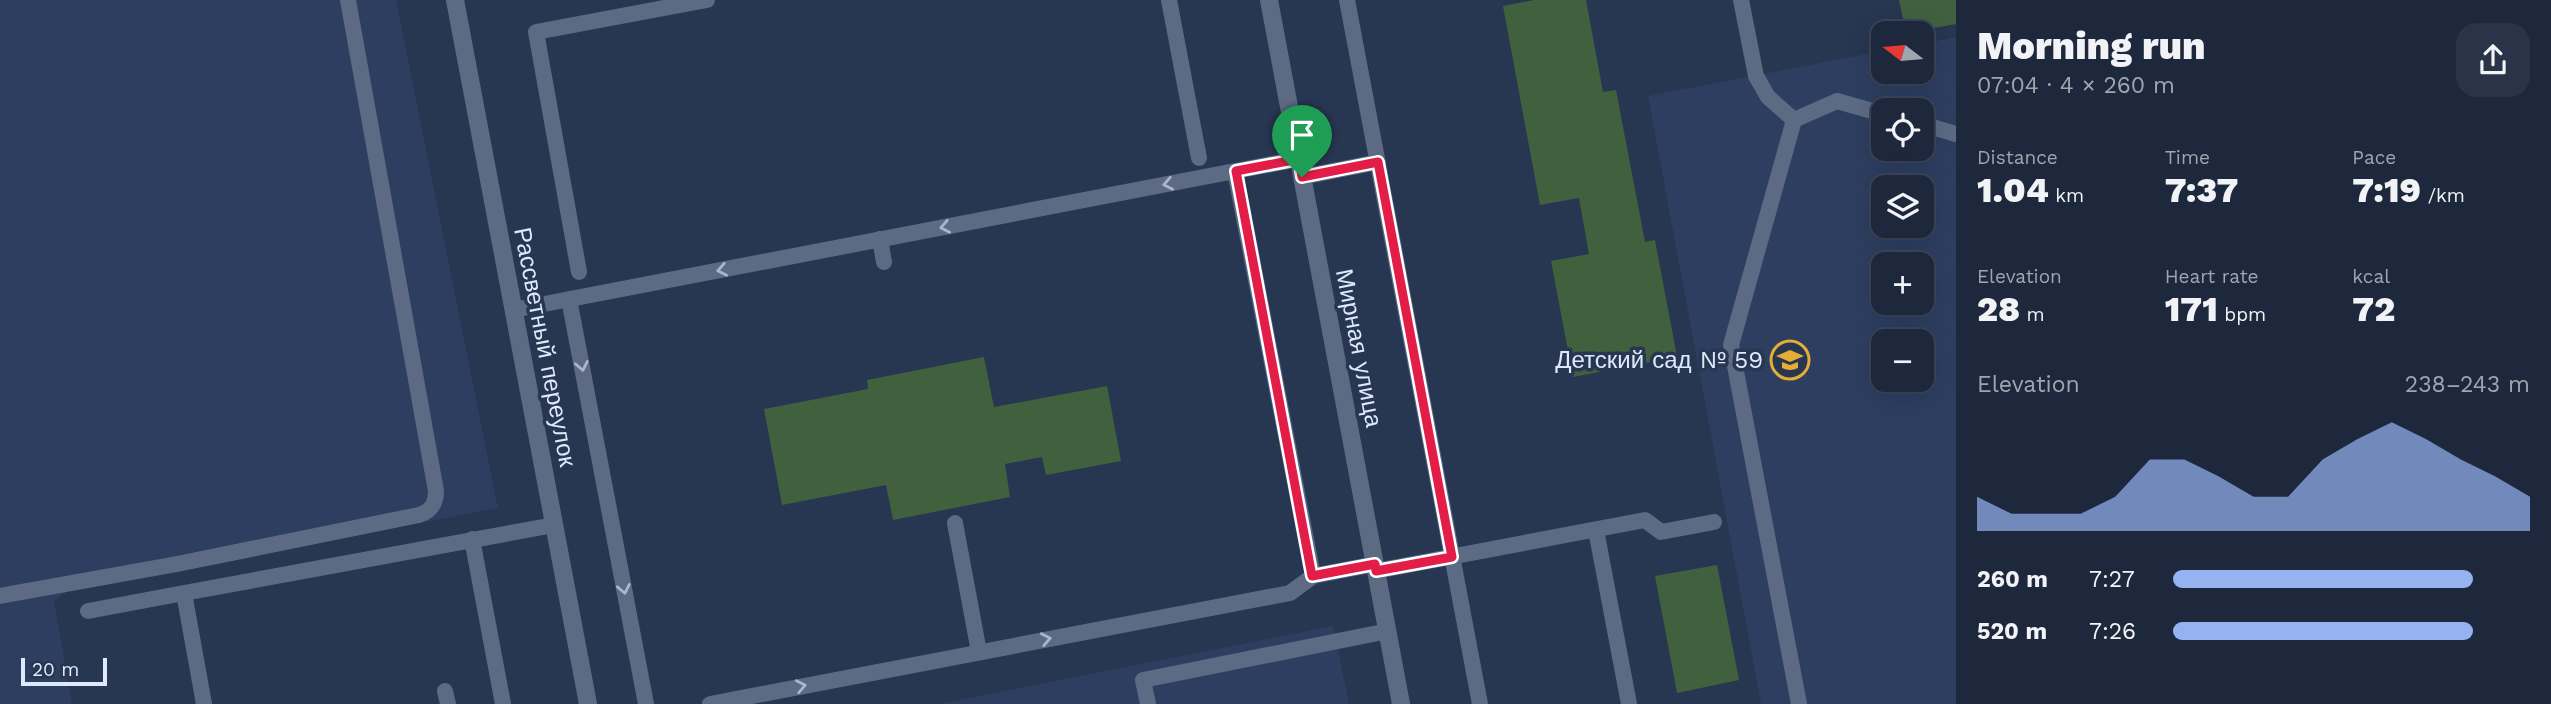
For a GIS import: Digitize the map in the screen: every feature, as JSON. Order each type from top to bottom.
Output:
[{"type":"street","name":"Рассветный переулок","points":[[455,0],[588,704]]},
{"type":"street","name":"Мирная улица","points":[[1269,0],[1401,704]]},
{"type":"lane","points":[[0,596],[177,564],[419,515],[426,513],[434,504],[436,491],[348,0]]},
{"type":"lane","points":[[579,272],[536,32],[707,0]]},
{"type":"lane","points":[[1169,0],[1199,158]]},
{"type":"lane","points":[[1347,0],[1480,704]]},
{"type":"lane","points":[[1741,0],[1756,76],[1768,97],[1794,120]]},
{"type":"lane","points":[[1794,120],[1837,101],[1871,111]]},
{"type":"lane","points":[[1794,120],[1731,345],[1799,704]]},
{"type":"lane","points":[[1934,128],[1956,134]]},
{"type":"lane","points":[[513,310],[1236,171],[1378,162]]},
{"type":"lane","points":[[1236,171],[1312,576]]},
{"type":"lane","points":[[880,239],[884,262]]},
{"type":"lane","points":[[569,299],[646,704]]},
{"type":"lane","points":[[710,704],[1290,593],[1312,576],[1452,557],[1645,520],[1661,532],[1714,522]]},
{"type":"lane","points":[[955,523],[979,652]]},
{"type":"lane","points":[[88,611],[554,524]]},
{"type":"lane","points":[[1596,530],[1629,704]]},
{"type":"lane","points":[[472,540],[503,704]]},
{"type":"lane","points":[[184,593],[204,704]]},
{"type":"lane","points":[[1147,704],[1143,680],[1388,631]]},
{"type":"shaded area","points":[[0,0],[396,0],[498,508],[69,590],[54,601],[72,704],[0,704]]},
{"type":"shaded area","name":"Детский сад № 59","points":[[1956,37],[1956,704],[1761,704],[1648,96],[1871,53],[1871,84],[1934,84],[1934,42]]},
{"type":"shaded area","points":[[1333,626],[1349,704],[939,704]]},
{"type":"green space","points":[[1534,0],[1586,0],[1603,92],[1616,90],[1645,242],[1655,240],[1677,357],[1573,377],[1551,261],[1589,254],[1579,198],[1540,205],[1503,6]]},
{"type":"green space","points":[[1899,0],[1956,0],[1956,24],[1934,28],[1934,21],[1903,21]]},
{"type":"green space","points":[[984,357],[994,407],[1107,386],[1121,461],[1046,475],[1042,457],[1005,464],[1010,497],[893,520],[886,485],[782,505],[764,409],[868,389],[867,380]]},
{"type":"green space","points":[[1717,565],[1739,680],[1677,693],[1655,576]]},
{"type":"place","name":"Детский сад № 59","points":[[1790,360]]},
{"type":"route","points":[[1299,159],[1302,177],[1378,162],[1452,557],[1376,571],[1375,564],[1312,576],[1236,171],[1299,159]]}]
